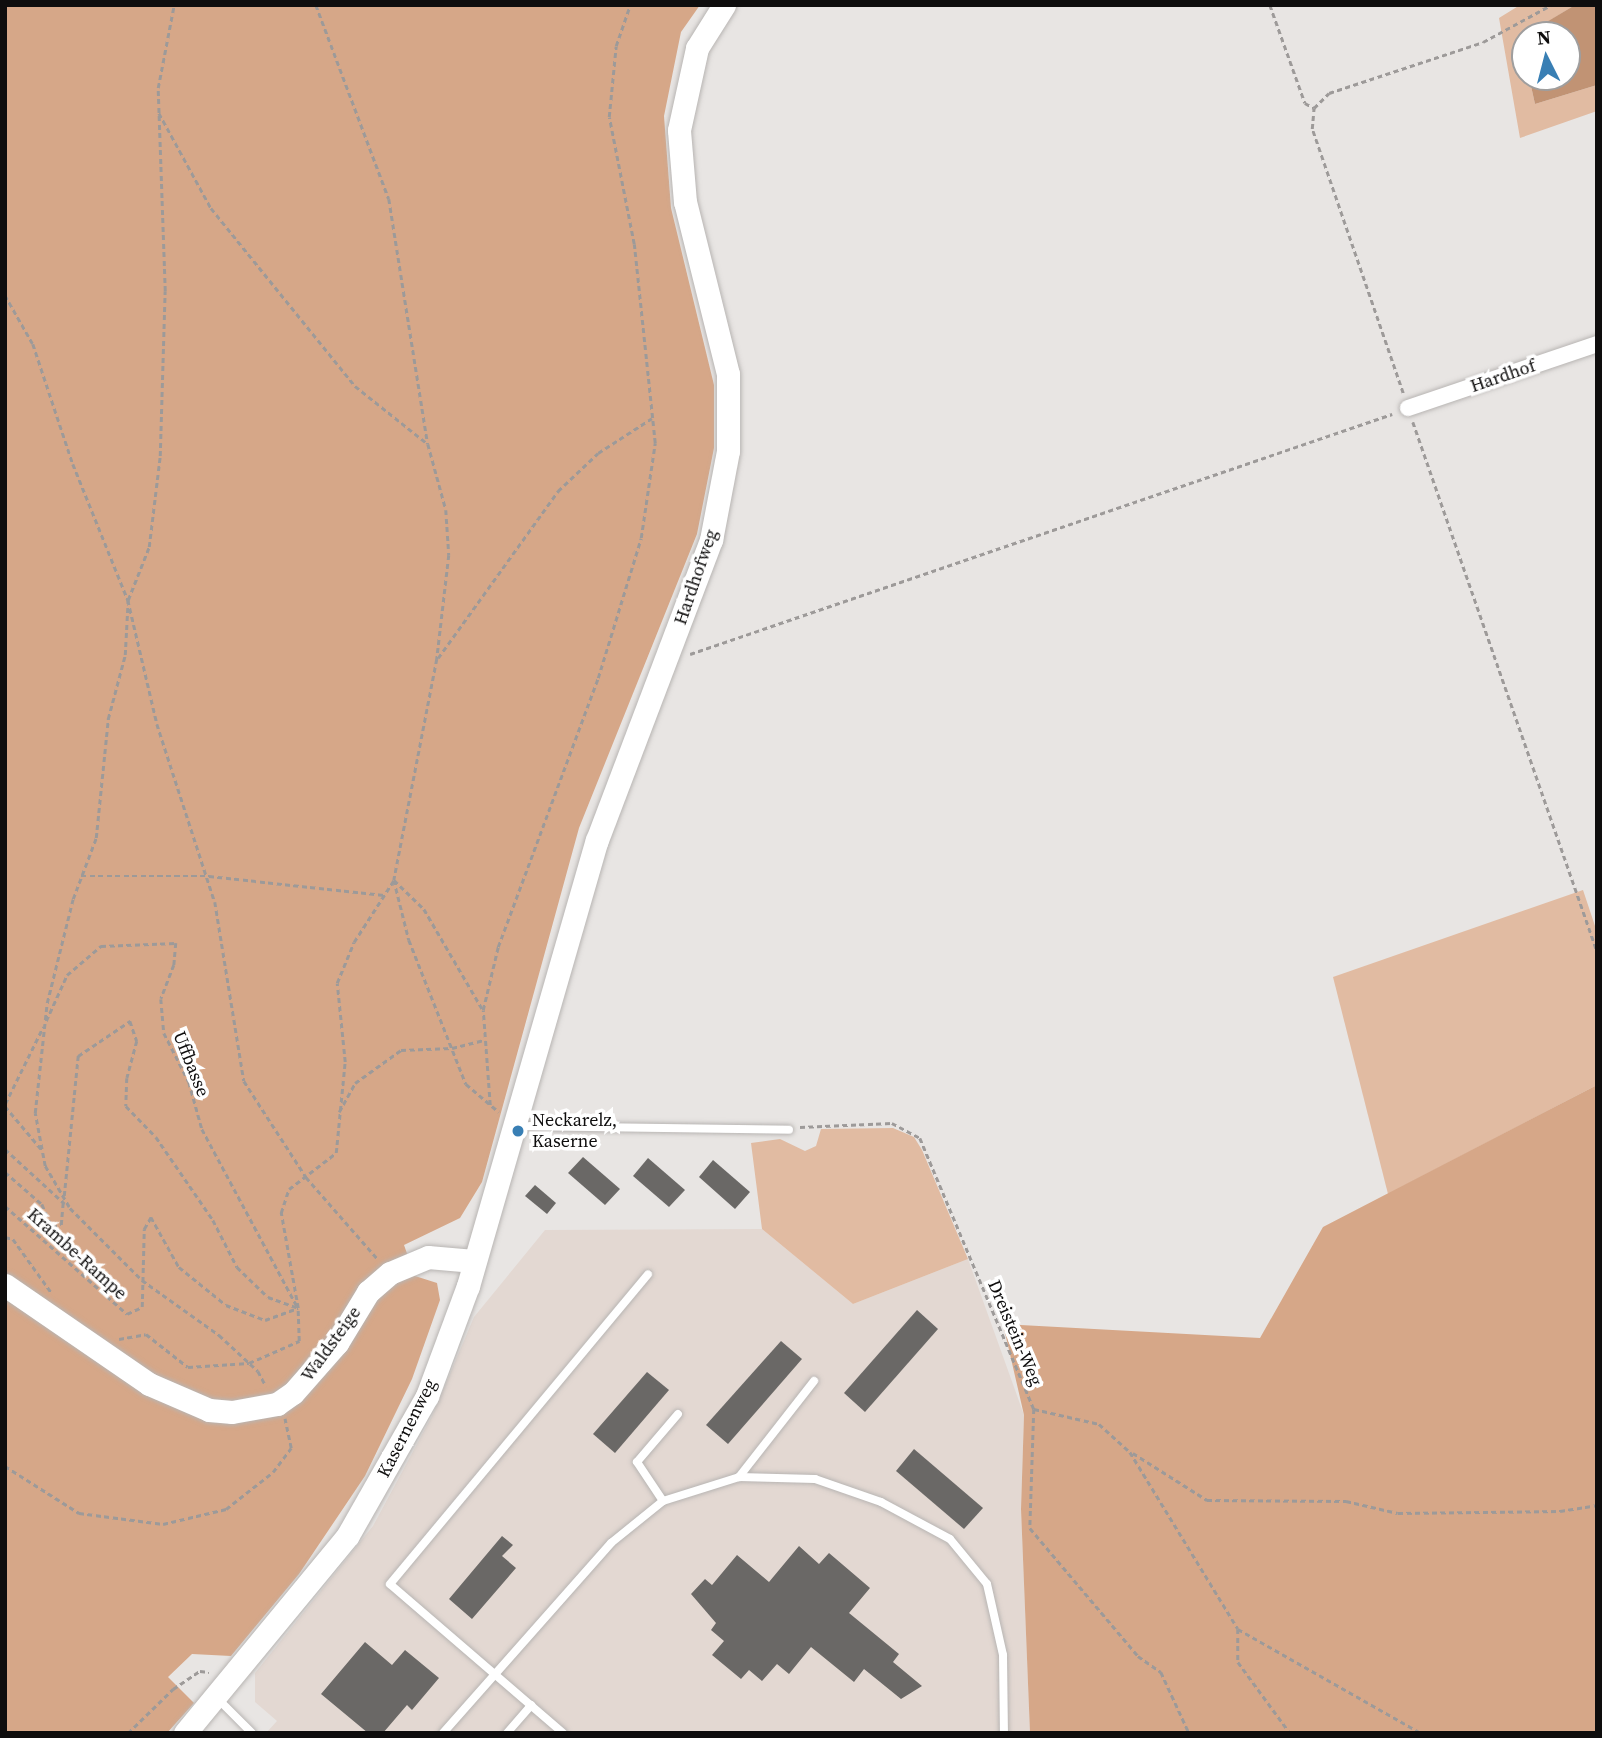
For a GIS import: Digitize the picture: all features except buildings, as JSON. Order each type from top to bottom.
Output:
[{"type":"street","name":"Hardhofweg","points":[[513,1132],[597,839],[711,540],[728,451],[728,374],[685,202],[679,130],[697,48],[724,5]]},
{"type":"street","name":"Hardhof","points":[[1408,408],[1597,344]]},
{"type":"street","name":"Kasernenweg","points":[[185,1733],[224,1689],[348,1535],[389,1466],[427,1396],[474,1261],[513,1132]]},
{"type":"street","name":"Waldsteige","points":[[5,1285],[149,1384],[209,1410],[232,1412],[276,1404],[312,1377],[368,1292],[390,1273],[428,1257],[474,1261]]},
{"type":"lane","points":[[513,1132],[789,1130]]},
{"type":"lane","points":[[563,1733],[390,1584],[648,1274]]},
{"type":"lane","points":[[738,1477],[814,1381]]},
{"type":"lane","points":[[663,1501],[638,1462],[678,1414]]},
{"type":"lane","points":[[443,1733],[611,1543],[663,1501],[738,1477],[815,1479],[881,1502],[950,1539],[987,1584],[1003,1655],[1004,1733]]},
{"type":"lane","points":[[224,1689],[252,1733]]},
{"type":"lane","points":[[507,1733],[531,1705]]},
{"type":"path","points":[[5,1466],[79,1513],[163,1524],[199,1518],[226,1509],[287,1457],[291,1435],[276,1404],[249,1363],[219,1335],[144,1281],[69,1207],[45,1166],[35,1113],[45,1023],[82,876],[96,838],[108,719],[125,655],[128,600],[149,547],[160,456],[165,291],[158,88],[174,5]]},
{"type":"path","points":[[109,1333],[119,1339],[146,1334],[188,1367],[249,1363],[299,1341],[298,1308],[281,1213],[289,1189],[336,1153],[345,1062],[337,983],[354,942],[394,880],[437,659],[449,555],[446,510],[428,444],[389,199],[316,5]]},
{"type":"path","points":[[394,880],[409,940],[466,1084],[490,1105],[483,1010],[498,947],[598,678],[641,538],[655,443],[634,244],[609,117],[616,46],[630,5]]},
{"type":"path","points":[[1270,5],[1305,103],[1314,108]]},
{"type":"path","points":[[1551,5],[1483,43],[1329,93],[1314,108],[1312,129],[1597,951]]},
{"type":"path","points":[[159,112],[211,208],[355,386],[428,444]]},
{"type":"path","points":[[5,295],[33,344],[73,464],[128,600],[158,724],[209,876],[244,1081],[306,1177],[390,1273]]},
{"type":"path","points":[[670,650],[688,654],[1408,408]]},
{"type":"path","points":[[437,659],[558,491],[598,453],[652,418]]},
{"type":"path","points":[[82,876],[209,876],[384,895]]},
{"type":"path","points":[[394,880],[424,909],[483,1010]]},
{"type":"path","name":"Uffbasse","points":[[5,1105],[67,975],[101,946],[176,943],[174,965],[161,999],[164,1033],[189,1082],[202,1129],[298,1308]]},
{"type":"path","points":[[5,1172],[42,1204],[52,1227],[61,1225],[78,1056],[130,1021],[137,1041],[127,1078],[126,1106],[156,1137],[213,1220],[237,1267],[268,1297],[298,1308]]},
{"type":"path","points":[[338,1116],[355,1083],[381,1061],[401,1050],[452,1048],[485,1040]]},
{"type":"path","points":[[5,1105],[42,1150]]},
{"type":"path","name":"Dreistein-Weg","points":[[789,1130],[814,1125],[892,1123],[919,1138],[1034,1409],[1099,1424],[1130,1452],[1238,1629],[1421,1733]]},
{"type":"path","points":[[5,1149],[64,1200]]},
{"type":"path","name":"Krambe-Rampe","points":[[5,1206],[127,1314],[142,1307],[144,1229],[151,1217],[179,1267],[226,1305],[265,1320],[298,1308]]},
{"type":"path","points":[[5,1237],[13,1239],[58,1302]]},
{"type":"path","points":[[1034,1409],[1030,1528],[1138,1656],[1161,1672],[1189,1733]]},
{"type":"path","points":[[1130,1452],[1207,1500],[1346,1501],[1398,1513],[1560,1511],[1597,1505]]},
{"type":"path","points":[[1238,1629],[1238,1662],[1290,1733]]},
{"type":"path","points":[[128,1733],[173,1689],[200,1671],[224,1689]]},
{"type":"shaded area","points":[[5,5],[700,5],[681,32],[664,116],[671,208],[714,385],[714,448],[697,534],[579,828],[482,1182],[460,1218],[404,1245],[415,1276],[437,1283],[440,1300],[412,1379],[365,1476],[299,1574],[231,1656],[192,1654],[168,1677],[194,1703],[167,1733],[5,1733]]},
{"type":"shaded area","points":[[1520,5],[1575,5],[1549,21],[1511,21],[1511,87],[1499,18]]},
{"type":"shaded area","points":[[1575,5],[1597,5],[1597,85],[1581,90],[1581,21],[1548,21]]},
{"type":"shaded area","points":[[1597,85],[1597,111],[1520,138],[1512,91],[1532,91],[1535,104]]},
{"type":"shaded area","points":[[1532,91],[1577,91],[1535,104]]},
{"type":"shaded area","points":[[1583,890],[1597,932],[1597,1085],[1388,1194],[1333,977]]},
{"type":"shaded area","points":[[1597,1085],[1597,1733],[1030,1733],[1021,1509],[1024,1415],[1003,1324],[1260,1338],[1323,1227]]},
{"type":"shaded area","points":[[893,1128],[914,1137],[922,1150],[968,1259],[853,1304],[762,1229],[751,1143],[780,1139],[805,1151],[816,1146],[821,1129]]},
{"type":"shaded area","points":[[762,1229],[853,1304],[968,1259],[1024,1415],[1021,1509],[1030,1733],[266,1733],[277,1721],[255,1702],[255,1673],[373,1526],[432,1416],[474,1317],[545,1230]]},
{"type":"place","name":"Neckarelz, Kaserne","points":[[518,1131]]}]
